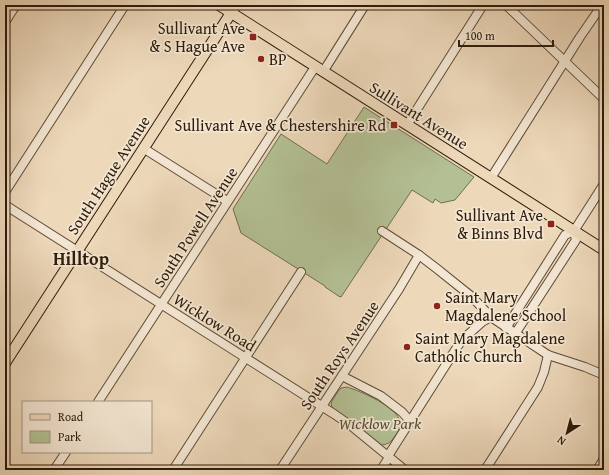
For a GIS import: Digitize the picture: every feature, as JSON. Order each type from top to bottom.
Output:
[{"type":"main road","name":"Sullivant Avenue","points":[[219,5],[234,9],[319,69],[604,250]]},
{"type":"main road","name":"South Hague Avenue","points":[[5,363],[234,9]]},
{"type":"street","points":[[5,22],[16,5]]},
{"type":"street","points":[[5,192],[125,5]]},
{"type":"street","name":"South Powell Avenue","points":[[99,401],[227,201],[365,5]]},
{"type":"street","points":[[407,125],[483,5]]},
{"type":"street","points":[[506,5],[604,99]]},
{"type":"street","points":[[491,178],[564,61],[602,5]]},
{"type":"street","points":[[143,148],[227,201]]},
{"type":"street","points":[[506,328],[565,236],[574,231],[604,184]]},
{"type":"street","name":"Wicklow Road","points":[[5,205],[322,406],[350,425],[405,470]]},
{"type":"street","points":[[382,231],[420,255],[471,296],[491,317],[515,334],[548,355],[604,375]]},
{"type":"street","points":[[515,334],[576,240],[574,231]]},
{"type":"street","name":"South Roys Avenue","points":[[280,470],[420,255]]},
{"type":"street","points":[[172,470],[301,272]]},
{"type":"street","points":[[381,470],[461,341],[482,322],[491,317]]},
{"type":"street","points":[[485,470],[538,387],[544,372],[548,355]]},
{"type":"street","points":[[342,376],[381,396],[402,412],[410,421]]},
{"type":"street","points":[[54,470],[65,453]]},
{"type":"street","points":[[597,470],[604,460]]},
{"type":"green space","points":[[364,107],[474,177],[455,200],[441,203],[435,199],[433,203],[412,190],[340,297],[241,233],[233,209],[281,134],[327,164]]},
{"type":"green space","name":"Wicklow Park","points":[[347,387],[378,400],[398,416],[400,428],[389,443],[380,445],[333,410],[331,404],[332,401],[341,388]]},
{"type":"place","name":"Sullivant Ave & S Hague Ave","points":[[253,37]]},
{"type":"place","name":"BP","points":[[261,59]]},
{"type":"place","name":"Sullivant Ave & Chestershire Rd","points":[[394,125]]},
{"type":"place","name":"Sullivant Ave & Binns Blvd","points":[[551,224]]},
{"type":"place","name":"Saint Mary Magdalene School","points":[[437,306]]},
{"type":"place","name":"Saint Mary Magdalene Catholic Church","points":[[407,347]]},
{"type":"district","name":"Hilltop","points":[[81,258]]}]
